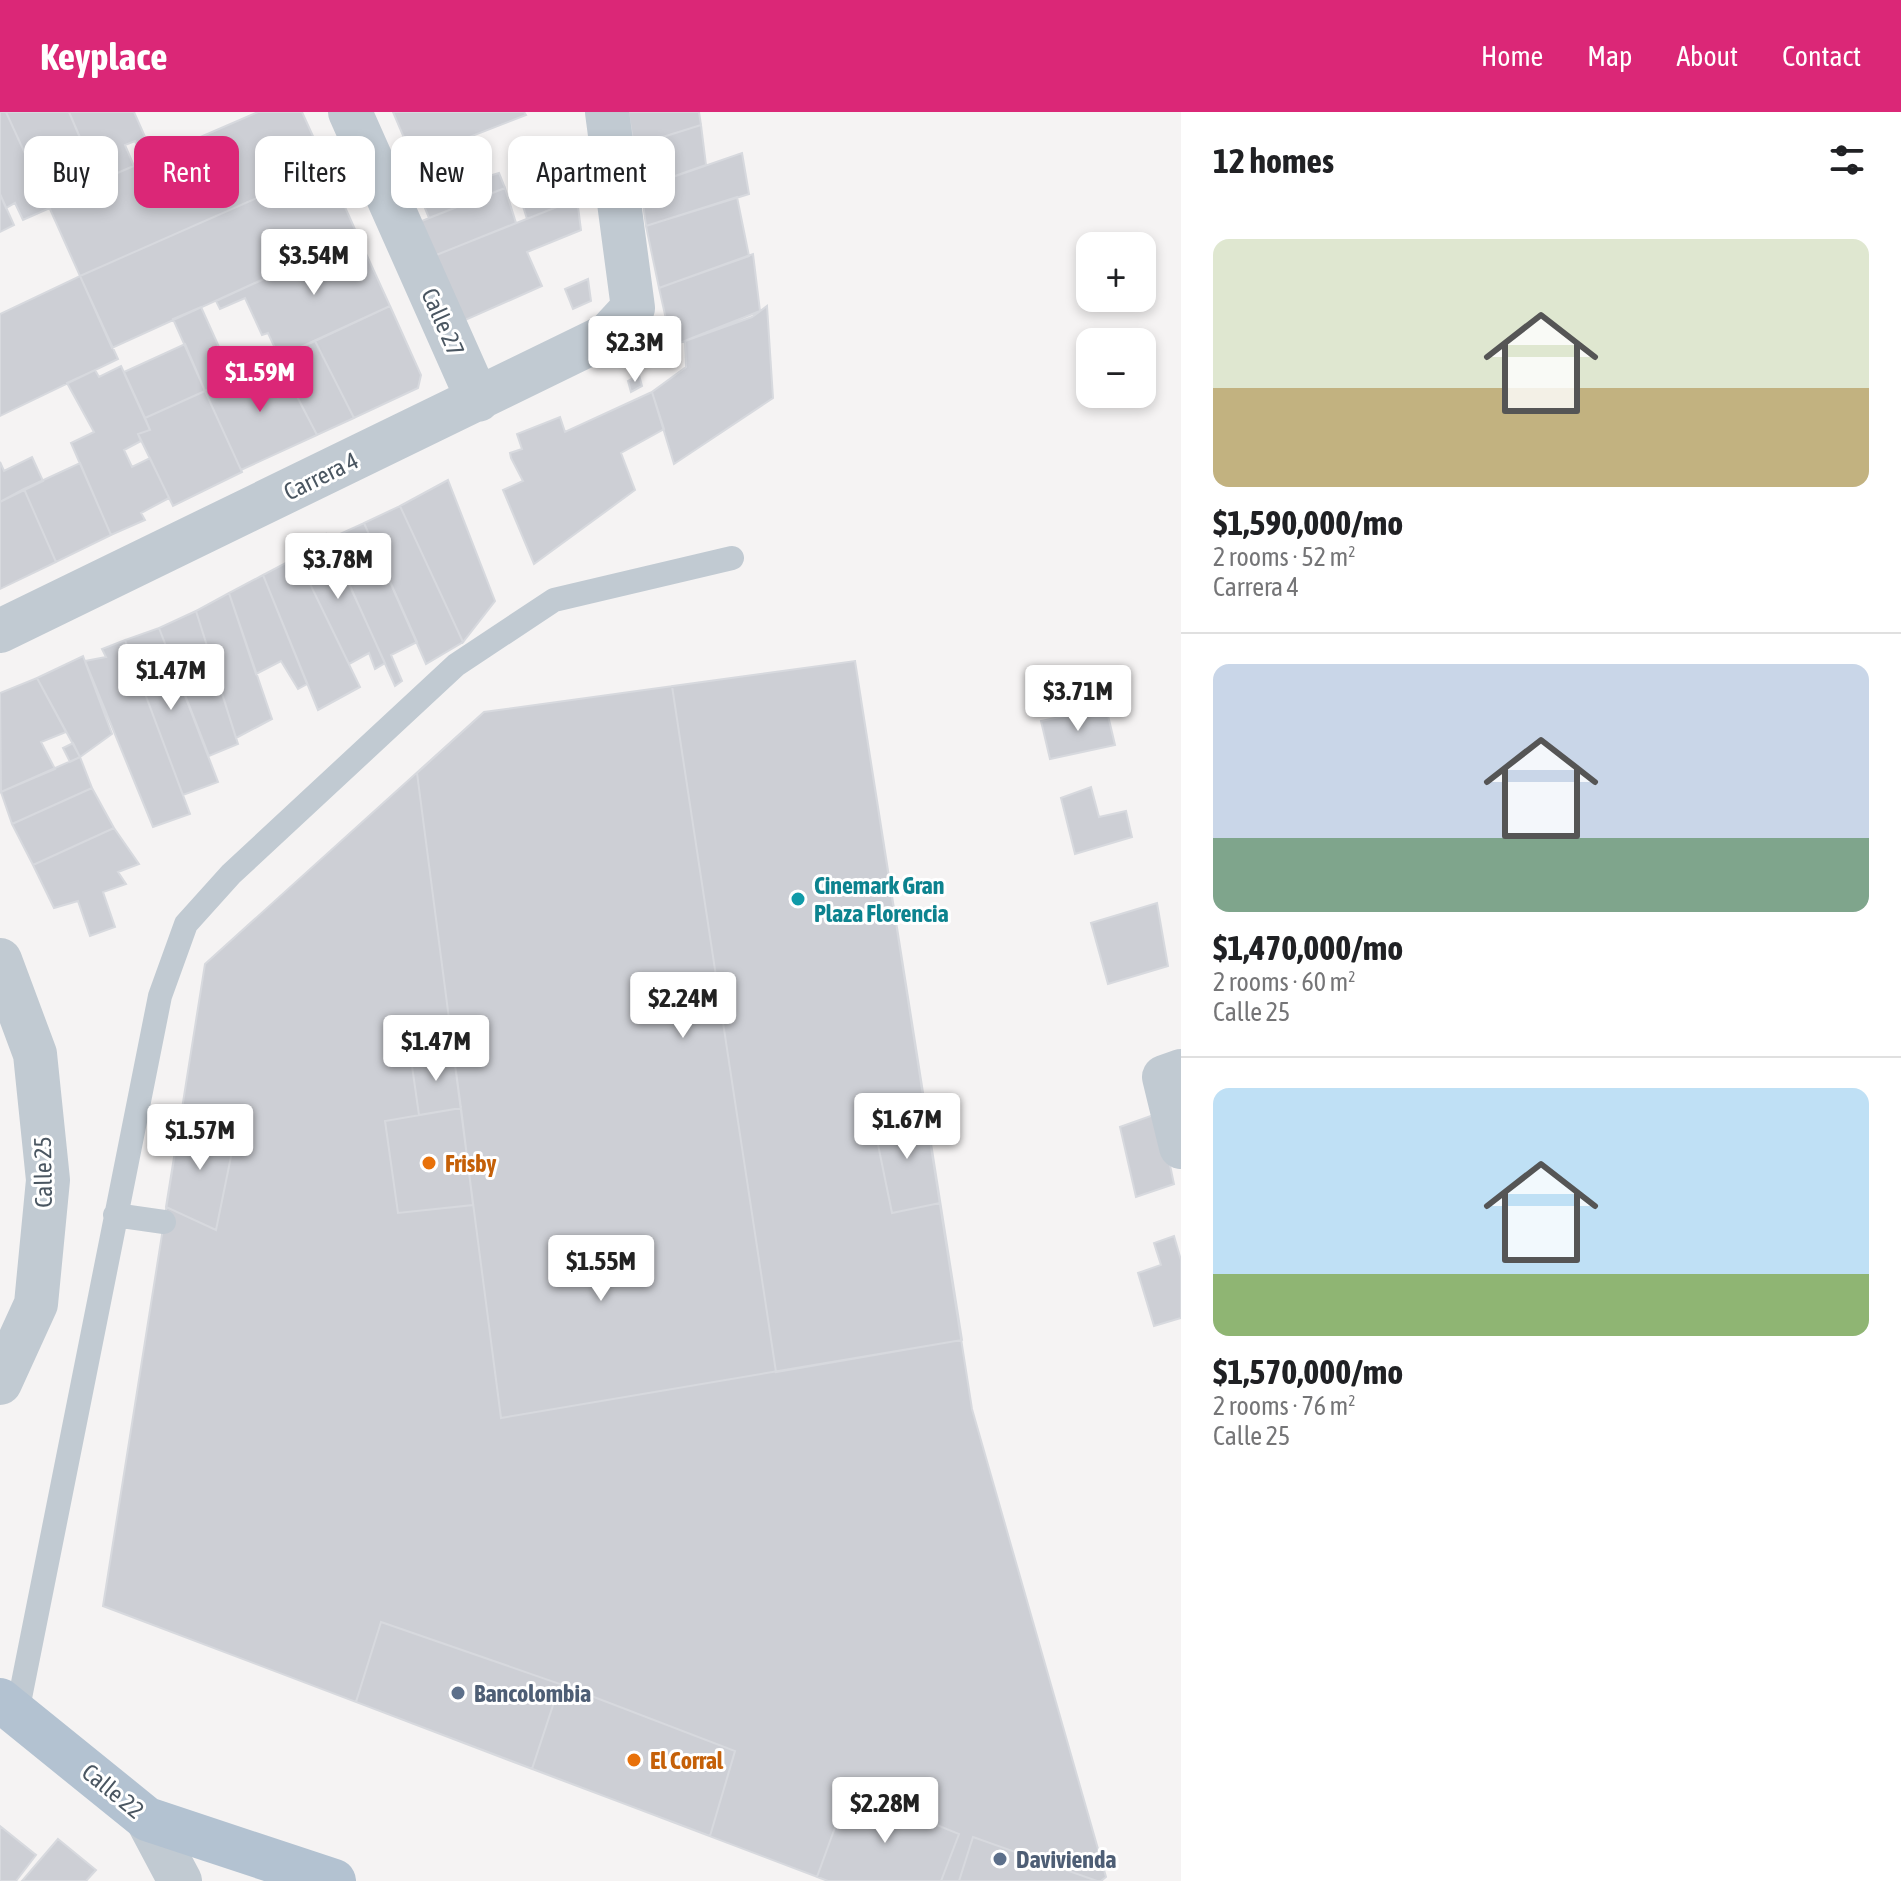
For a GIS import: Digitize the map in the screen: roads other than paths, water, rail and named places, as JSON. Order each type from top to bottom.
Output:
[{"type":"main road","name":"Calle 22","points":[[8,1706],[147,1819],[334,1881]]},
{"type":"street","name":"Calle 27","points":[[350,112],[478,400]]},
{"type":"street","name":"Carrera 4","points":[[0,631],[608,335],[633,308],[607,112]]},
{"type":"street","name":"Calle 25","points":[[0,960],[35,1054],[48,1180],[36,1304],[0,1383]]},
{"type":"street","points":[[1172,1074],[1181,1147]]},
{"type":"street","points":[[147,1819],[180,1881]]},
{"type":"lane","points":[[8,1706],[160,996],[186,924],[231,874],[456,665],[554,600],[732,558]]},
{"type":"lane","points":[[115,1215],[164,1222]]},
{"type":"place","name":"Cinemark Gran Plaza Florencia","points":[[798,899]]},
{"type":"place","name":"Frisby","points":[[429,1163]]},
{"type":"place","name":"Bancolombia","points":[[458,1693]]},
{"type":"place","name":"El Corral","points":[[634,1760]]},
{"type":"place","name":"Davivienda","points":[[1000,1859]]}]
